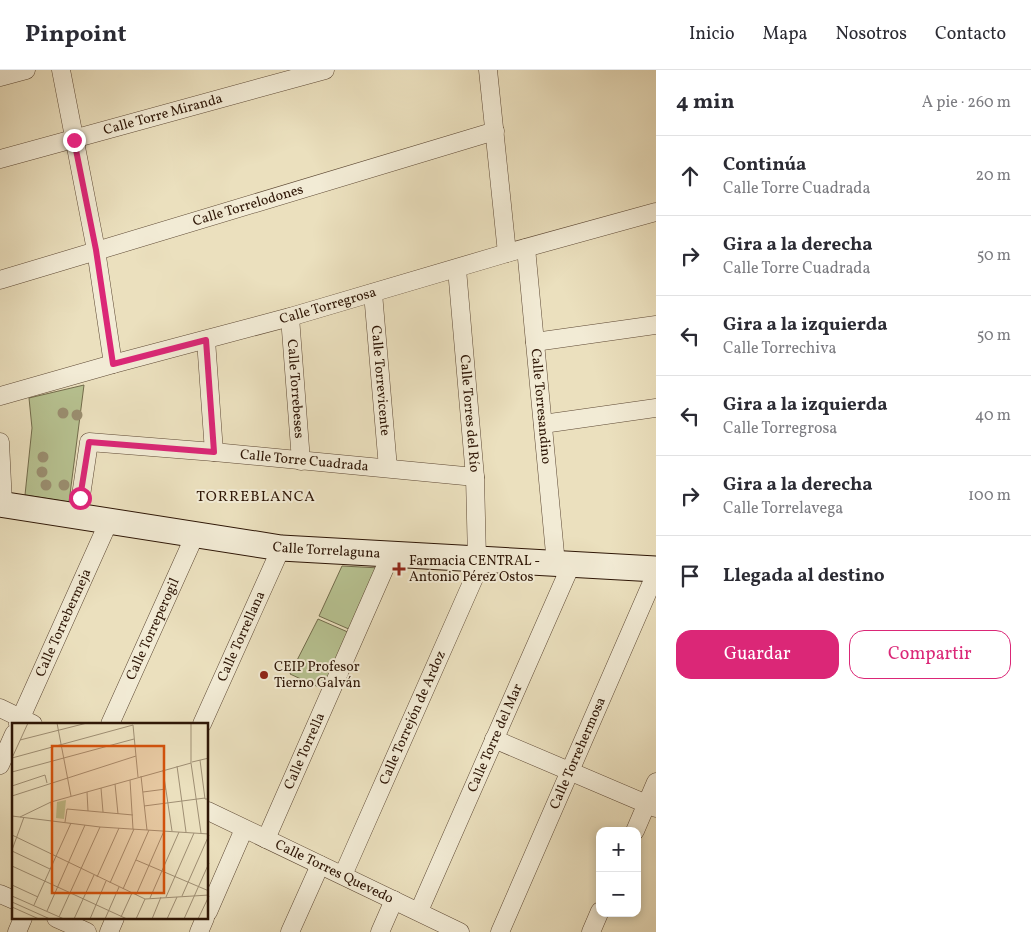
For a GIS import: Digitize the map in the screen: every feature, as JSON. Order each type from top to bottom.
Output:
[{"type":"street","points":[[0,77],[26,70]]},
{"type":"street","points":[[60,70],[96,250],[113,364]]},
{"type":"street","name":"Calle Torre Miranda","points":[[0,159],[326,70]]},
{"type":"street","points":[[488,70],[507,253]]},
{"type":"street","name":"Calle Torrelodones","points":[[0,280],[495,131]]},
{"type":"street","name":"Calle Torregrosa","points":[[0,396],[290,317],[507,253],[656,215]]},
{"type":"street","name":"Calle Torresandino","points":[[526,248],[543,424],[564,564]]},
{"type":"street","name":"Calle Torres del Río","points":[[457,269],[475,476],[480,559]]},
{"type":"street","name":"Calle Torrevicente","points":[[373,293],[388,468]]},
{"type":"street","name":"Calle Torrebeses","points":[[290,317],[301,461]]},
{"type":"street","points":[[535,342],[656,324]]},
{"type":"street","points":[[206,340],[214,452]]},
{"type":"street","points":[[543,424],[656,408]]},
{"type":"street","points":[[0,442],[1,504]]},
{"type":"street","name":"Calle Torre Cuadrada","points":[[78,516],[89,442],[475,476]]},
{"type":"street","name":"Calle Torrelaguna","points":[[1,504],[281,548],[656,570]]},
{"type":"street","name":"Calle Torrebermeja","points":[[24,722],[109,521]]},
{"type":"street","name":"Calle Torreperogil","points":[[110,723],[195,535]]},
{"type":"street","name":"Calle Torrellana","points":[[202,723],[281,548]]},
{"type":"street","name":"Calle Torrella","points":[[266,839],[391,554]]},
{"type":"street","name":"Calle Torrejón de Ardoz","points":[[342,875],[480,559]]},
{"type":"street","name":"Calle Torre del Mar","points":[[419,912],[494,739],[564,564]]},
{"type":"street","name":"Calle Torrehermosa","points":[[500,932],[656,574]]},
{"type":"street","points":[[0,708],[24,722]]},
{"type":"street","points":[[0,765],[12,738]]},
{"type":"street","points":[[494,739],[651,806]]},
{"type":"street","points":[[638,827],[651,806],[656,782]]},
{"type":"street","name":"Calle Torres Quevedo","points":[[209,812],[460,932]]},
{"type":"street","points":[[209,910],[244,829]]},
{"type":"street","points":[[290,932],[320,865]]},
{"type":"street","points":[[0,894],[12,899]]},
{"type":"street","points":[[380,932],[394,900]]},
{"type":"street","points":[[591,932],[597,917]]},
{"type":"street","points":[[17,932],[22,920]]},
{"type":"street","points":[[60,920],[87,932]]},
{"type":"street","points":[[109,932],[114,920]]},
{"type":"street","points":[[199,932],[204,920]]},
{"type":"green space","points":[[84,385],[69,502],[25,495],[32,428],[29,398]]},
{"type":"green space","points":[[342,566],[380,568],[351,630],[319,616]]},
{"type":"green space","points":[[318,619],[350,633],[325,690],[290,674]]},
{"type":"place","name":"Farmacia CENTRAL - Antonio Pérez Ostos","points":[[399,569]]},
{"type":"place","name":"CEIP Profesor Tierno Galván","points":[[264,675]]},
{"type":"district","name":"TORREBLANCA","points":[[256,497]]},
{"type":"route","points":[[74,140],[96,250],[113,364],[206,340],[214,452],[89,442],[80,498]]}]
